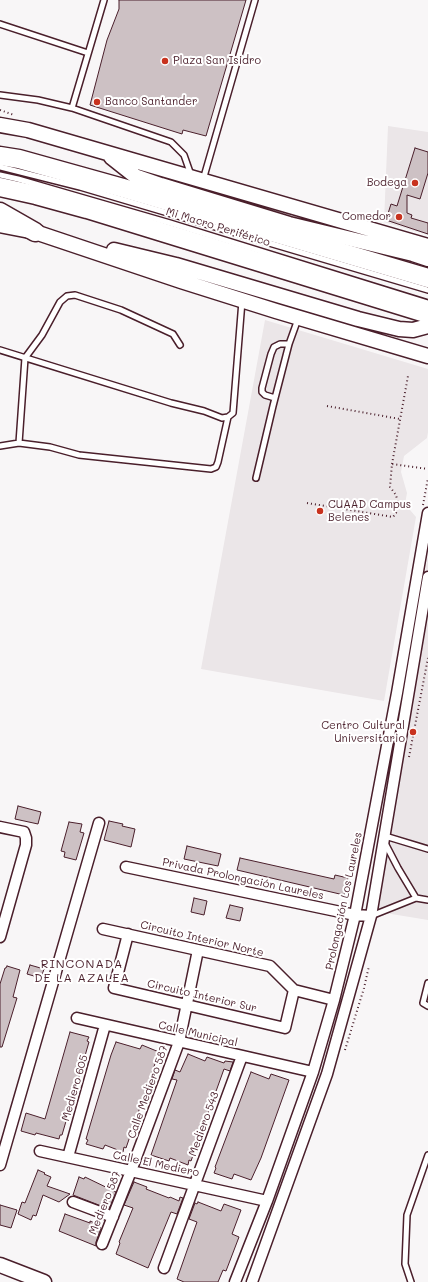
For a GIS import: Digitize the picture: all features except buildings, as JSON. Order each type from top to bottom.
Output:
[{"type":"highway","points":[[0,155],[123,188],[428,278]]},
{"type":"highway","points":[[0,187],[87,209],[428,314]]},
{"type":"highway","points":[[0,212],[35,232]]},
{"type":"main road","points":[[0,115],[17,120],[28,130]]},
{"type":"main road","points":[[0,124],[28,130],[428,246]]},
{"type":"main road","points":[[106,153],[125,169],[140,178],[289,224],[428,259]]},
{"type":"main road","points":[[0,225],[35,232],[298,318],[428,356]]},
{"type":"main road","points":[[83,248],[97,246],[176,265],[358,319],[399,329],[413,330],[428,326]]},
{"type":"main road","points":[[0,1265],[44,1282]]},
{"type":"street","name":"Prolongación Los Laureles","points":[[235,1282],[267,1201],[313,1072],[334,1000],[356,915],[397,693],[425,509]]},
{"type":"street","points":[[252,1282],[327,1074],[371,916],[428,577]]},
{"type":"street","points":[[397,693],[408,695]]},
{"type":"street","points":[[0,1165],[98,824]]},
{"type":"street","points":[[0,827],[24,832],[26,838],[24,852],[0,937]]},
{"type":"street","name":"Privada Prolongación Laureles","points":[[126,867],[356,915],[371,916]]},
{"type":"street","name":"Circuito Interior Norte","points":[[103,929],[270,966],[294,990]]},
{"type":"street","name":"Circuito Interior Sur","points":[[128,934],[114,988],[285,1028],[294,990]]},
{"type":"street","name":"Calle Mediero 587","points":[[132,1171],[179,1042],[198,950]]},
{"type":"street","points":[[294,990],[334,1000]]},
{"type":"street","name":"Calle Municipal","points":[[77,1018],[313,1072]]},
{"type":"street","name":"Mediero 605","points":[[68,1157],[105,1025]]},
{"type":"street","name":"Mediero 543","points":[[164,1268],[242,1056]]},
{"type":"street","name":"Calle El Mediero","points":[[40,1151],[267,1201]]},
{"type":"street","name":"Mediero 587","points":[[102,1244],[132,1171]]},
{"type":"street","points":[[73,1202],[113,1217]]},
{"type":"lane","points":[[72,108],[104,0]]},
{"type":"lane","points":[[198,180],[255,0]]},
{"type":"lane","points":[[0,24],[88,54]]},
{"type":"lane","points":[[0,94],[38,100],[72,108],[170,142],[184,155],[198,180]]},
{"type":"lane","name":"Mi Macro Periférico","points":[[0,167],[80,187],[428,290]]},
{"type":"lane","name":"Mi Macro Periférico","points":[[0,175],[18,178],[170,222],[428,303]]},
{"type":"lane","points":[[19,443],[25,358],[42,335],[60,302],[67,296],[72,295],[120,310],[173,334],[180,345]]},
{"type":"lane","points":[[0,350],[112,386],[204,411],[222,418],[228,417],[233,413],[242,300]]},
{"type":"lane","points":[[256,478],[275,398],[298,318]]},
{"type":"lane","points":[[275,398],[265,395],[262,392],[271,354],[274,347],[280,344],[290,344]]},
{"type":"lane","points":[[0,446],[19,443],[50,446],[79,455],[211,468],[216,467],[218,462],[228,417]]},
{"type":"lane","points":[[385,839],[428,849]]},
{"type":"lane","points":[[385,839],[398,868],[416,898]]},
{"type":"lane","points":[[371,916],[416,898],[428,900]]},
{"type":"lane","points":[[428,983],[423,1004],[428,1006]]},
{"type":"lane","points":[[411,1282],[405,1264],[407,1215],[428,1155]]},
{"type":"path","points":[[307,503],[393,517],[396,513],[398,503],[396,495],[390,487],[392,464],[408,376]]},
{"type":"path","points":[[327,406],[400,419]]},
{"type":"path","points":[[392,464],[428,469]]},
{"type":"path","points":[[425,509],[428,478]]},
{"type":"shaded area","points":[[388,126],[428,132],[428,235],[384,222]]},
{"type":"shaded area","name":"CUAAD Campus Belenes","points":[[265,320],[428,369],[427,438],[404,456],[401,472],[407,493],[405,504],[416,517],[384,701],[201,669]]},
{"type":"shaded area","name":"Centro Cultural Universitario","points":[[428,555],[428,920],[367,910]]},
{"type":"place","name":"Plaza San Isidro","points":[[165,61]]},
{"type":"place","name":"Banco Santander","points":[[97,102]]},
{"type":"place","name":"Bodega","points":[[415,183]]},
{"type":"place","name":"Comedor","points":[[399,217]]},
{"type":"place","name":"CUAAD Campus Belenes","points":[[320,511]]},
{"type":"place","name":"Centro Cultural Universitario","points":[[413,732]]},
{"type":"district","name":"RINCONADA DE LA AZALEA","points":[[82,971]]}]
